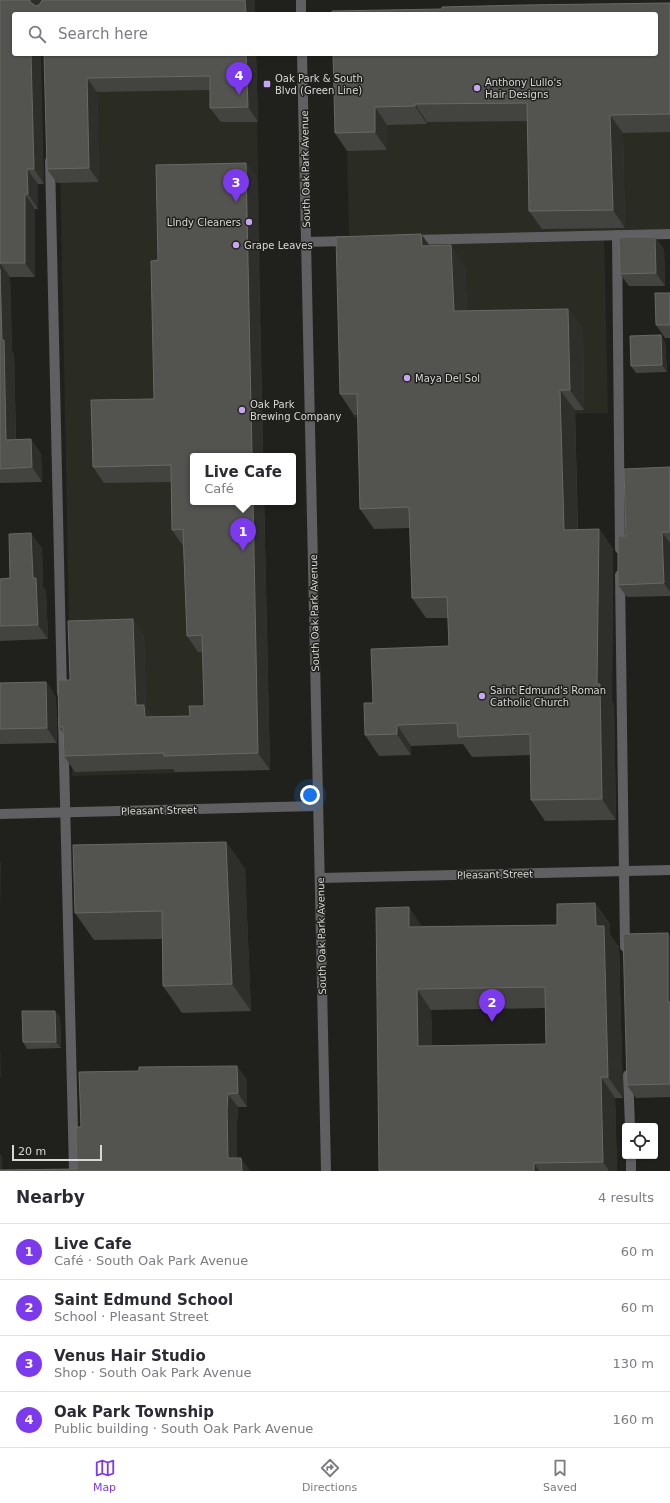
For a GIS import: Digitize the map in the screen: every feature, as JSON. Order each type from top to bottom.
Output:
[{"type":"street","points":[[301,0],[301,12]]},
{"type":"street","name":"South Oak Park Avenue","points":[[302,56],[326,1171]]},
{"type":"street","points":[[50,147],[74,1171]]},
{"type":"street","points":[[404,240],[670,234]]},
{"type":"street","points":[[617,235],[625,959]]},
{"type":"street","points":[[306,242],[361,241]]},
{"type":"street","name":"Pleasant Street","points":[[0,814],[318,806]]},
{"type":"street","name":"Pleasant Street","points":[[320,878],[670,870]]},
{"type":"street","points":[[628,1062],[630,1123]]},
{"type":"street","points":[[630,1159],[631,1171]]},
{"type":"shaded area","points":[[670,21],[670,230],[604,232],[608,413],[353,418],[345,56],[658,56],[658,49]]},
{"type":"shaded area","points":[[58,56],[256,56],[263,453],[190,453],[190,505],[264,505],[270,770],[72,776]]},
{"type":"building","points":[[0,0],[30,0],[30,2],[36,6],[39,5],[42,0],[245,0],[246,12],[12,12],[12,56],[31,56],[34,169],[27,169],[28,194],[25,194],[25,263],[0,263]]},
{"type":"building","points":[[670,3],[670,114],[610,115],[613,210],[529,211],[527,103],[415,104],[415,106],[375,107],[375,132],[335,133],[333,56],[658,56],[658,12],[332,12],[525,5]]},
{"type":"building","points":[[44,56],[246,56],[248,107],[210,108],[210,76],[87,78],[89,168],[47,169]]},
{"type":"building","points":[[246,163],[252,453],[190,453],[190,505],[253,505],[258,753],[164,756],[164,753],[64,756],[63,727],[59,727],[58,680],[70,680],[68,621],[133,619],[136,705],[144,705],[145,717],[190,716],[189,706],[204,706],[202,635],[187,636],[183,529],[172,530],[171,465],[93,467],[91,400],[154,399],[151,261],[158,260],[156,165]]},
{"type":"building","points":[[421,234],[422,246],[451,245],[454,311],[568,309],[570,390],[560,390],[564,530],[599,529],[597,684],[600,684],[602,799],[531,800],[530,734],[458,737],[457,723],[397,725],[397,734],[365,735],[364,703],[373,703],[371,649],[449,646],[447,597],[412,598],[409,507],[360,509],[357,394],[340,394],[336,237]]},
{"type":"building","points":[[619,237],[655,237],[656,273],[620,274]]},
{"type":"building","points":[[0,269],[2,340],[4,340],[6,440],[31,439],[32,467],[0,469]]},
{"type":"building","points":[[655,293],[670,293],[670,325],[656,325]]},
{"type":"building","points":[[661,335],[662,365],[631,366],[630,336]]},
{"type":"building","points":[[670,467],[670,532],[662,532],[664,583],[618,585],[618,536],[626,536],[624,469]]},
{"type":"building","points":[[31,533],[33,578],[36,578],[38,625],[0,626],[0,579],[10,578],[9,534]]},
{"type":"building","points":[[46,682],[47,728],[0,729],[0,683]]},
{"type":"building","points":[[226,842],[232,984],[163,986],[162,911],[75,913],[73,845]]},
{"type":"building","points":[[595,903],[596,926],[604,926],[608,1077],[601,1077],[603,1162],[534,1163],[534,1171],[379,1171],[376,908],[409,907],[409,927],[557,925],[557,904]],"holes":[[[545,987],[546,1044],[418,1046],[417,989]]]},
{"type":"building","points":[[668,933],[670,1084],[627,1085],[623,934]]},
{"type":"building","points":[[22,1011],[55,1011],[56,1042],[23,1042]]},
{"type":"building","points":[[237,1066],[238,1093],[228,1094],[228,1158],[241,1158],[242,1171],[0,1171],[77,1169],[76,1127],[81,1127],[79,1072],[139,1071],[139,1067]]},
{"type":"place","name":"Oak Park & South Blvd (Green Line)","points":[[267,84]]},
{"type":"place","name":"Anthony Lullo's Hair Designs","points":[[477,88]]},
{"type":"place","name":"Oak Park Township","points":[[239,95]]},
{"type":"place","name":"Venus Hair Studio","points":[[236,202]]},
{"type":"place","name":"LIndy Cleaners","points":[[249,222]]},
{"type":"place","name":"Grape Leaves","points":[[236,245]]},
{"type":"place","name":"Maya Del Sol","points":[[407,378]]},
{"type":"place","name":"Oak Park Brewing Company","points":[[242,410]]},
{"type":"place","name":"Live Cafe","points":[[243,551]]},
{"type":"place","name":"Saint Edmund's Roman Catholic Church","points":[[482,696]]},
{"type":"place","name":"Saint Edmund School","points":[[492,1022]]}]
